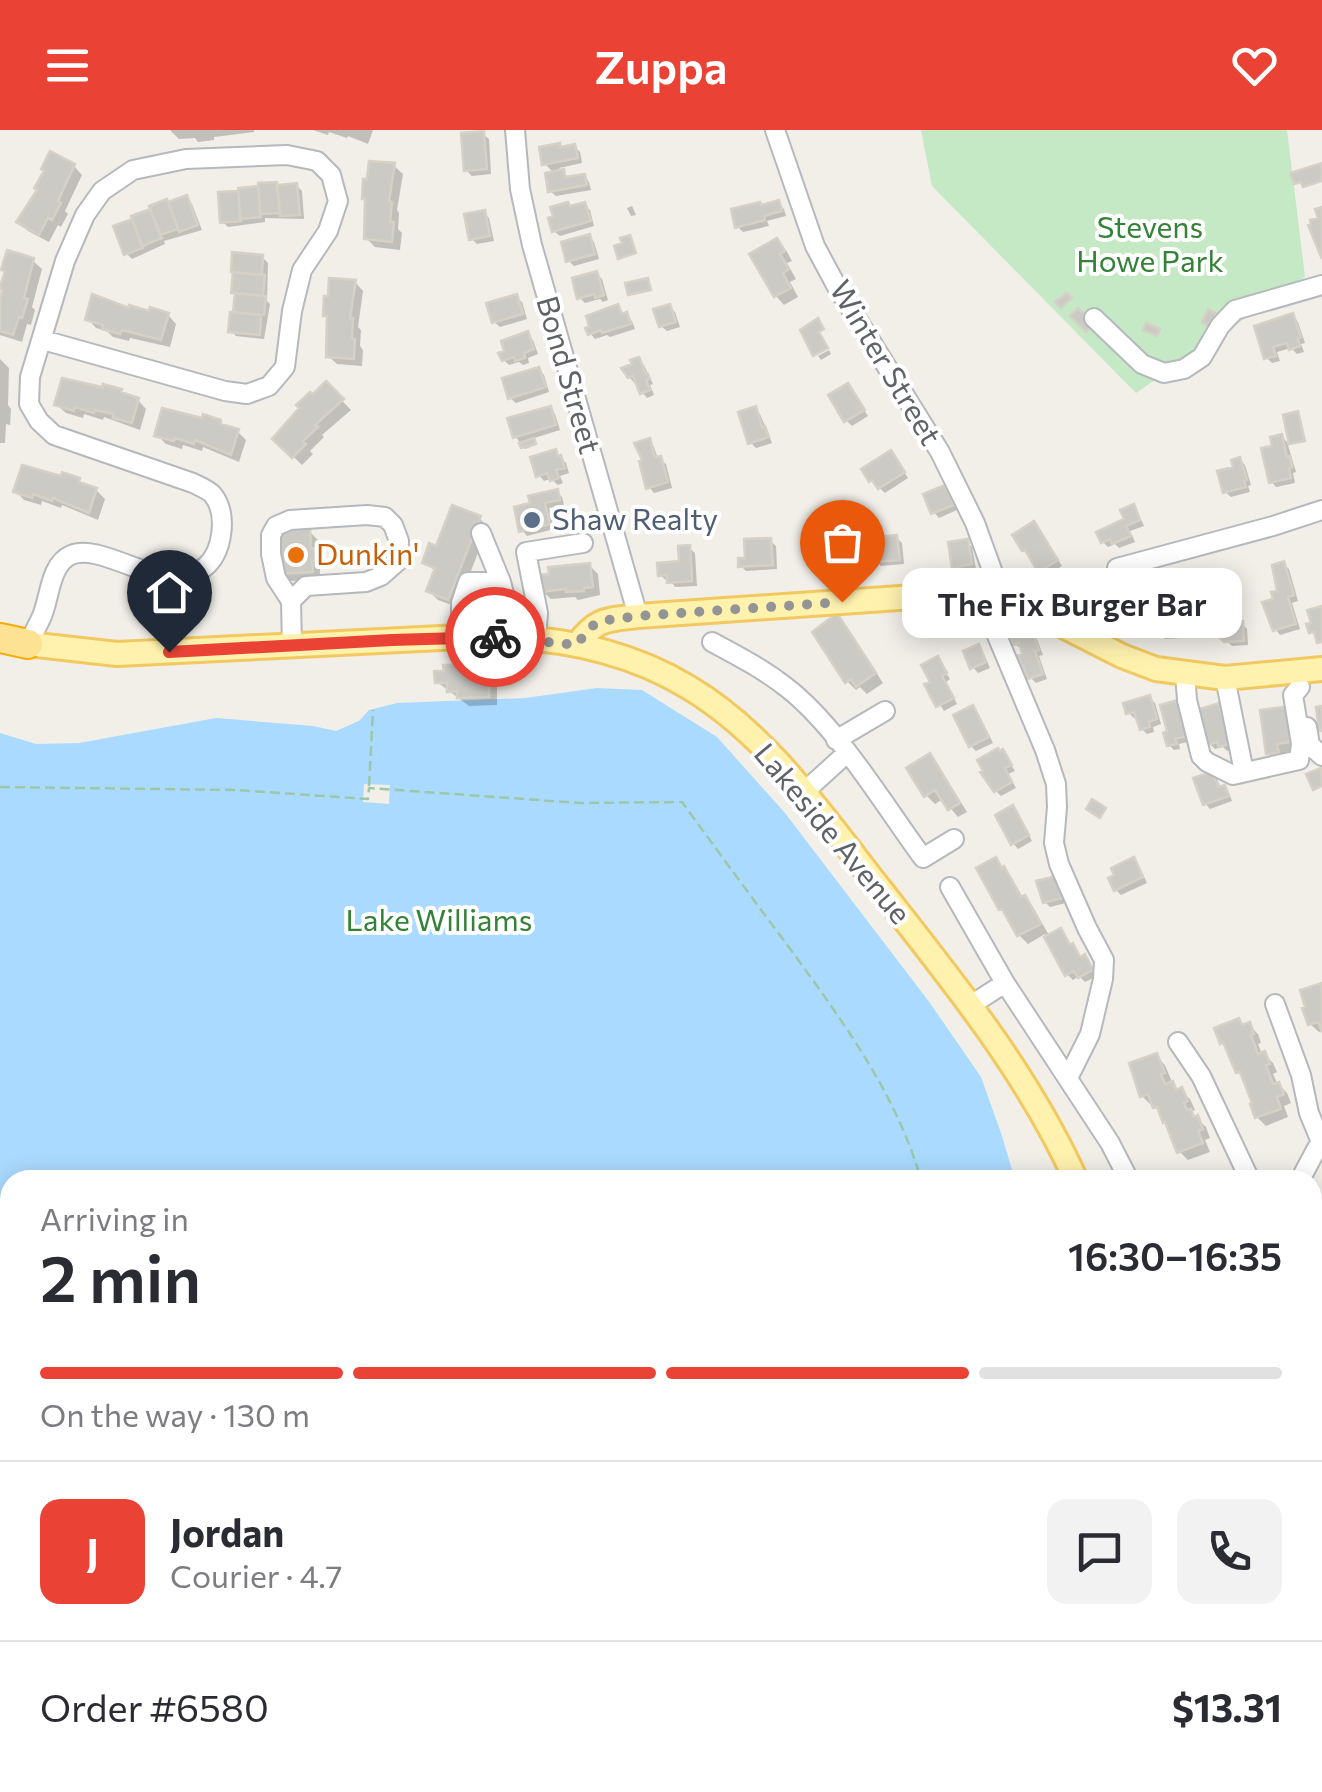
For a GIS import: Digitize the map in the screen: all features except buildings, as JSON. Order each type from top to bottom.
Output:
[{"type":"highway","name":"Lakeside Avenue","points":[[0,638],[28,644]]},
{"type":"main road","points":[[577,645],[588,629],[600,621],[638,616],[986,592],[1006,597],[1156,669],[1225,678],[1299,679],[1322,669]]},
{"type":"main road","name":"Lakeside Avenue","points":[[28,644],[117,654],[506,638],[577,645],[614,654],[674,680],[708,700],[745,730],[804,792],[971,1005],[1024,1081],[1071,1170]]},
{"type":"street","name":"Bond Street","points":[[516,130],[520,189],[532,245],[638,616]]},
{"type":"street","name":"Winter Street","points":[[775,130],[815,246],[940,452],[975,522],[996,581],[991,612],[995,631],[1046,750],[1056,784],[1054,843],[1087,928],[1104,960],[1090,1034],[1068,1078]]},
{"type":"street","points":[[28,644],[44,613],[56,568],[67,556],[80,552],[165,578],[187,576],[206,566],[220,543],[223,520],[213,495],[193,483],[54,435],[29,404],[30,377],[65,261],[86,215],[102,191],[133,170],[186,160],[287,155],[317,162],[331,175],[338,201],[328,230],[302,270],[285,368],[269,386],[246,394],[224,391],[43,340]]},
{"type":"street","points":[[1094,318],[1142,364],[1164,372],[1184,370],[1202,357],[1234,310],[1322,284]]},
{"type":"street","points":[[1117,568],[1322,510]]},
{"type":"street","points":[[291,601],[306,586],[366,582],[381,576],[398,561],[393,525],[385,517],[367,515],[290,520],[276,526],[271,535],[271,554],[276,578],[291,601],[292,645]]},
{"type":"street","points":[[481,533],[507,605],[506,638]]},
{"type":"street","points":[[536,640],[538,613],[526,552],[583,543]]},
{"type":"street","points":[[460,637],[461,603],[468,582],[500,582]]},
{"type":"street","points":[[712,642],[788,688],[816,715],[923,858],[954,838]]},
{"type":"street","points":[[1186,674],[1187,700],[1201,756],[1233,775],[1299,760],[1301,744],[1292,695],[1299,679]]},
{"type":"street","points":[[1225,678],[1244,772]]},
{"type":"street","points":[[1299,679],[1310,744],[1322,756]]},
{"type":"street","points":[[804,792],[842,746],[885,711]]},
{"type":"street","name":"Lakeside Avenue","points":[[950,887],[1124,1170]]},
{"type":"street","points":[[971,1005],[1006,983]]},
{"type":"street","points":[[1275,1004],[1301,1075],[1308,1112],[1322,1144],[1305,1170]]},
{"type":"street","points":[[1178,1042],[1201,1076],[1245,1170]]},
{"type":"path","points":[[0,787],[235,790],[368,800],[372,710]]},
{"type":"path","points":[[369,788],[580,803],[682,802],[846,1025],[900,1122],[918,1170]]},
{"type":"green space","name":"Stevens Howe Park","points":[[921,130],[1287,130],[1305,277],[1136,393],[932,186]]},
{"type":"water","name":"Lake Williams","points":[[597,688],[642,690],[717,737],[785,813],[930,1003],[981,1077],[1012,1170],[0,1170],[0,733],[36,744],[79,743],[216,718],[336,731],[359,721],[369,710],[397,703],[525,698]]},
{"type":"pier","points":[[364,784],[390,785],[389,804],[363,802]]},
{"type":"way so far","points":[[495,637],[577,645],[588,629],[600,621],[842,602]]},
{"type":"place","name":"Shaw Realty","points":[[532,520]]},
{"type":"place","name":"Dunkin'","points":[[296,555]]},
{"type":"place","name":"The Fix Burger Bar","points":[[842,602]]},
{"type":"route","points":[[169,652],[495,637]]}]
